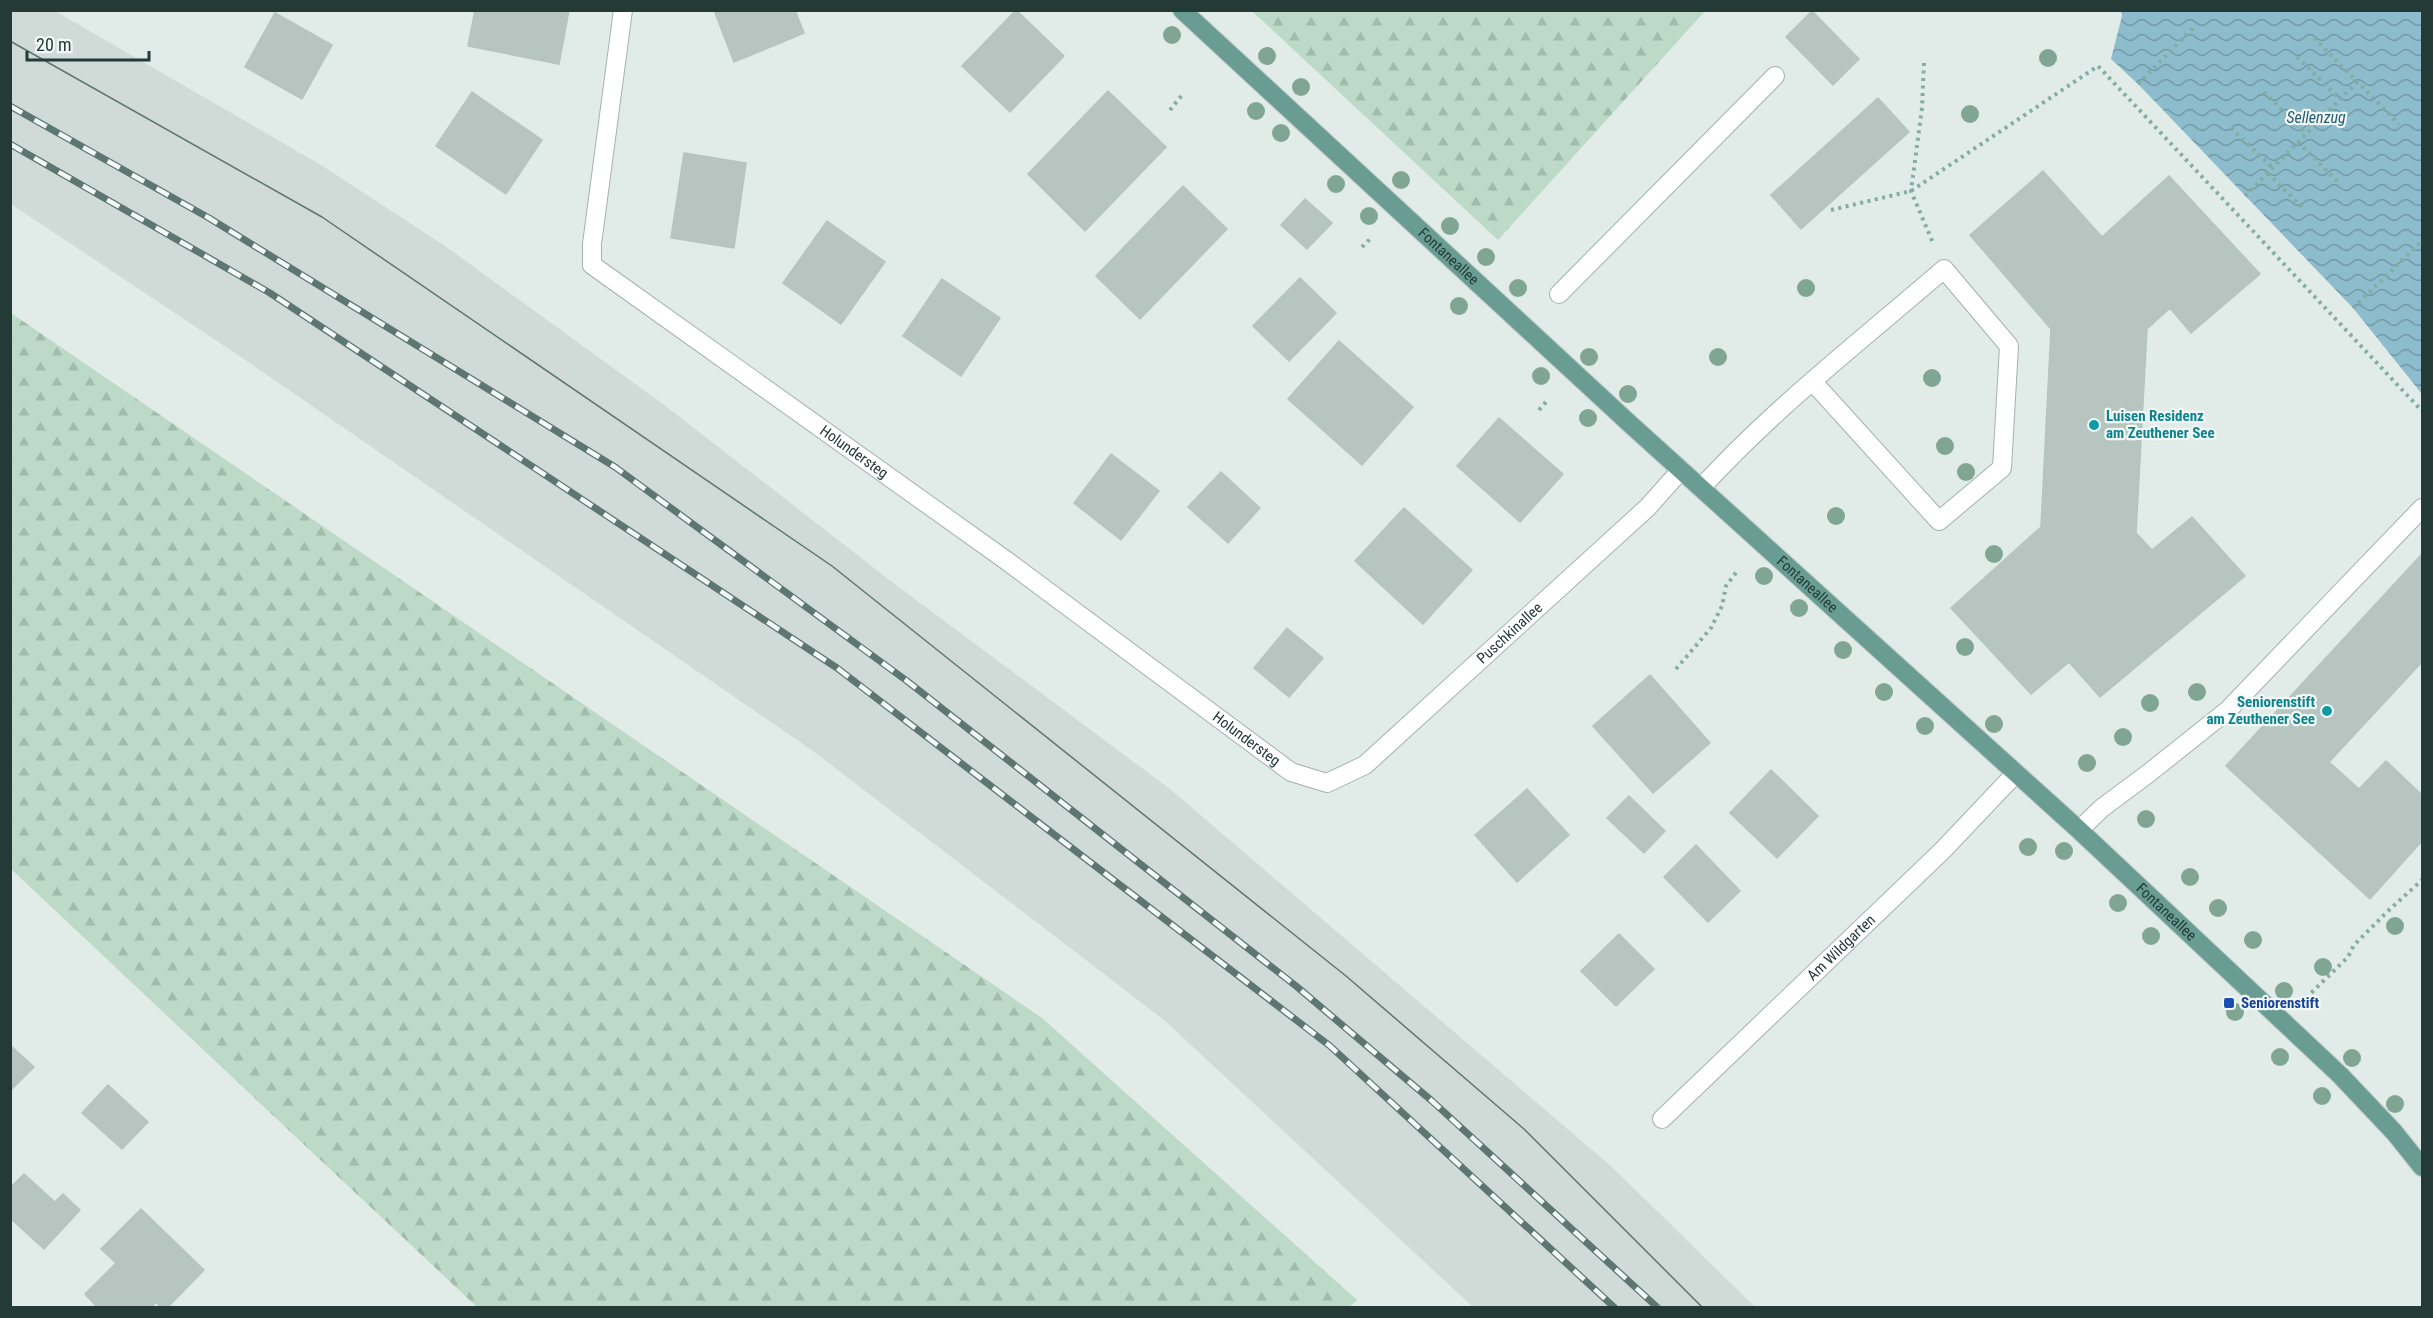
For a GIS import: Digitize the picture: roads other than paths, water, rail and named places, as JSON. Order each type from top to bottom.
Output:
[{"type":"main road","name":"Fontaneallee","points":[[1182,10],[1681,470],[2079,830],[2340,1075],[2394,1132],[2422,1167]]},
{"type":"street","name":"Holundersteg","points":[[623,10],[592,244],[592,265],[1007,561],[1291,772],[1328,783]]},
{"type":"street","points":[[1559,294],[1775,76]]},
{"type":"street","points":[[1701,488],[1726,461],[1813,382],[1944,269],[2009,346],[2002,468],[1939,521],[1813,382]]},
{"type":"street","name":"Puschkinallee","points":[[1328,783],[1365,765],[1648,507],[1681,470]]},
{"type":"street","points":[[2079,830],[2102,807],[2228,710],[2422,508]]},
{"type":"street","name":"Am Wildgarten","points":[[1662,1119],[1942,851],[2016,773]]},
{"type":"water","name":"Sellenzug","points":[[2121,11],[2422,11],[2422,394],[2353,308],[2138,84],[2111,59],[2122,16]]},
{"type":"tram line","points":[[10,41],[322,217],[832,566],[1346,976],[1524,1129],[1703,1308]]},
{"type":"railway","points":[[10,106],[209,218],[615,467],[907,681],[1296,986],[1432,1101],[1658,1308]]},
{"type":"railway","points":[[10,144],[270,293],[837,668],[1330,1046],[1615,1308]]},
{"type":"place","name":"Luisen Residenz am Zeuthener See","points":[[2094,425]]},
{"type":"place","name":"Seniorenstift am Zeuthener See","points":[[2327,711]]},
{"type":"place","name":"Seniorenstift","points":[[2229,1003]]}]
